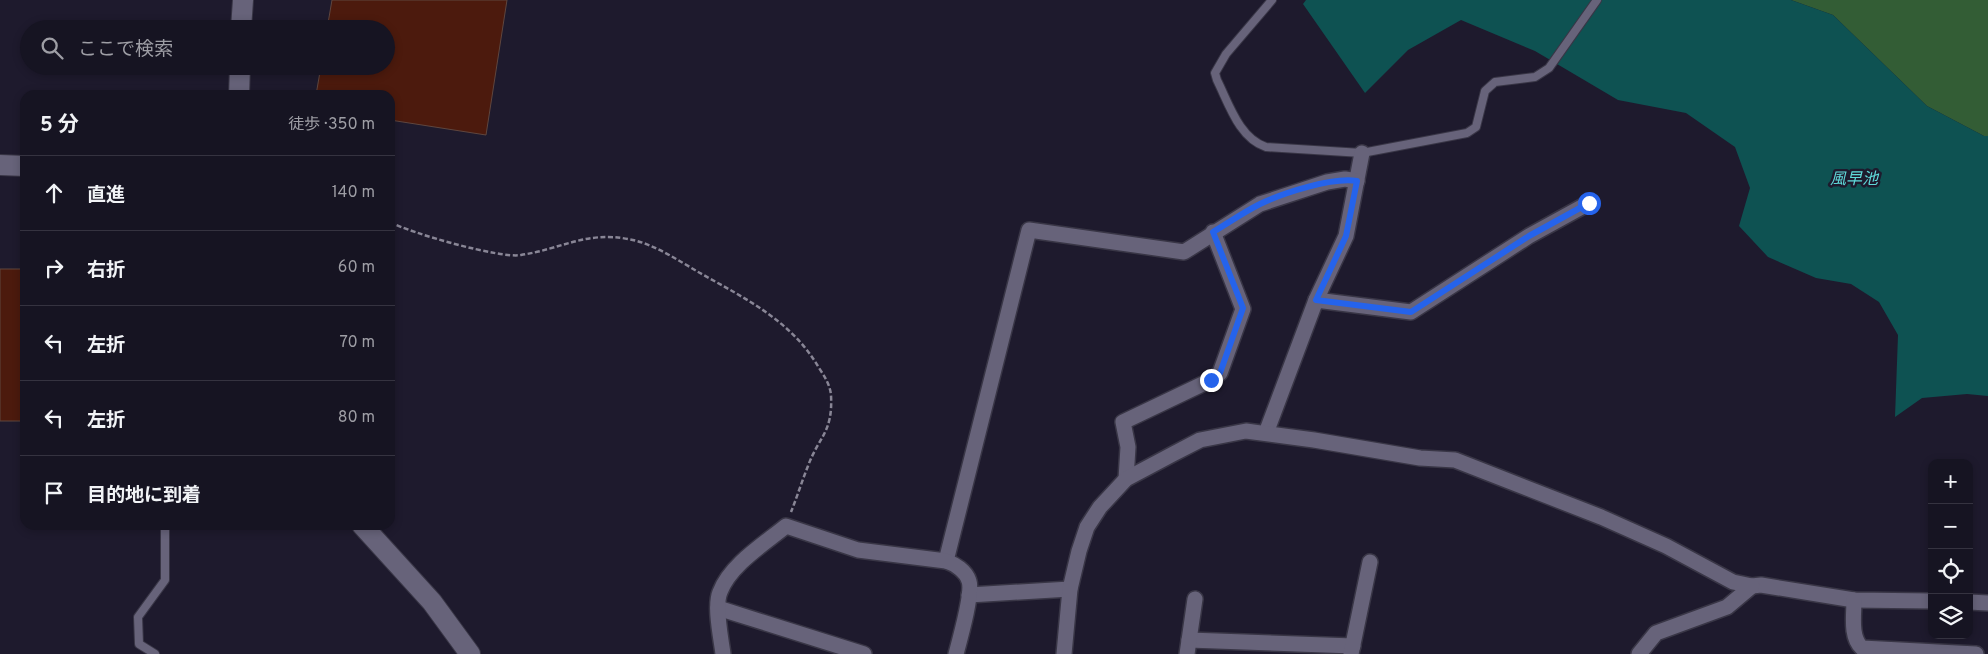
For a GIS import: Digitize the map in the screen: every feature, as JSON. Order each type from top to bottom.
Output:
[{"type":"street","points":[[241,20],[243,0]]},
{"type":"street","points":[[239,90],[240,75]]},
{"type":"street","points":[[1266,433],[1316,300],[1346,236],[1362,153]]},
{"type":"street","points":[[0,165],[20,166]]},
{"type":"street","points":[[946,561],[1029,230],[1184,252],[1260,204],[1327,182],[1345,179],[1357,181]]},
{"type":"street","points":[[1316,300],[1411,312],[1529,236],[1589,203]]},
{"type":"street","points":[[1126,479],[1128,447],[1123,422],[1211,380],[1220,373],[1238,324],[1243,308],[1213,232]]},
{"type":"street","points":[[1064,654],[1070,589],[1087,527],[1100,507],[1126,479],[1200,440],[1246,432],[1266,433],[1420,458],[1455,460],[1601,516],[1666,546],[1733,582],[1854,600],[1928,601]]},
{"type":"street","points":[[723,654],[718,608],[720,592],[740,563],[786,526],[858,550],[946,561],[957,565],[969,580],[969,595],[956,654]]},
{"type":"street","points":[[367,530],[432,602],[470,654]]},
{"type":"street","points":[[1195,600],[1188,647],[1352,650],[1370,562]]},
{"type":"street","points":[[1639,654],[1656,633],[1727,606],[1752,586]]},
{"type":"street","points":[[969,595],[1070,589]]},
{"type":"street","points":[[1854,600],[1855,633],[1858,644],[1862,648],[1976,654]]},
{"type":"street","points":[[1973,602],[1988,603]]},
{"type":"street","points":[[718,608],[864,654]]},
{"type":"lane","points":[[1272,0],[1226,54],[1215,73],[1244,131],[1256,143],[1266,147],[1362,153],[1467,133],[1476,127],[1485,91],[1495,82],[1535,77],[1549,68],[1596,0]]},
{"type":"lane","points":[[155,654],[139,644],[138,617],[165,580],[165,530]]},
{"type":"path","points":[[395,224],[474,249],[520,256],[595,236],[630,239],[668,254],[765,310],[797,336],[810,351],[828,383],[831,394],[831,416],[827,432],[808,465],[786,526]]},
{"type":"shaded area","points":[[1791,0],[1988,0],[1988,136],[1984,136],[1927,106],[1833,15]]},
{"type":"water","name":"風早池","points":[[1306,0],[1791,0],[1833,15],[1927,106],[1984,136],[1988,136],[1988,396],[1967,394],[1922,398],[1895,417],[1898,335],[1879,302],[1851,284],[1816,278],[1768,257],[1739,226],[1750,188],[1735,147],[1686,113],[1618,100],[1535,51],[1461,20],[1408,50],[1365,93],[1303,4]]},
{"type":"building","points":[[332,0],[507,0],[486,135],[395,121],[395,90],[317,90],[319,75],[395,75],[395,20],[329,20]]},
{"type":"building","points":[[0,269],[20,269],[20,421],[0,421]]},
{"type":"route","points":[[1211,380],[1220,373],[1243,308],[1213,232],[1260,204],[1327,182],[1345,179],[1357,181],[1346,236],[1316,300],[1411,312],[1529,236],[1589,203]]}]
